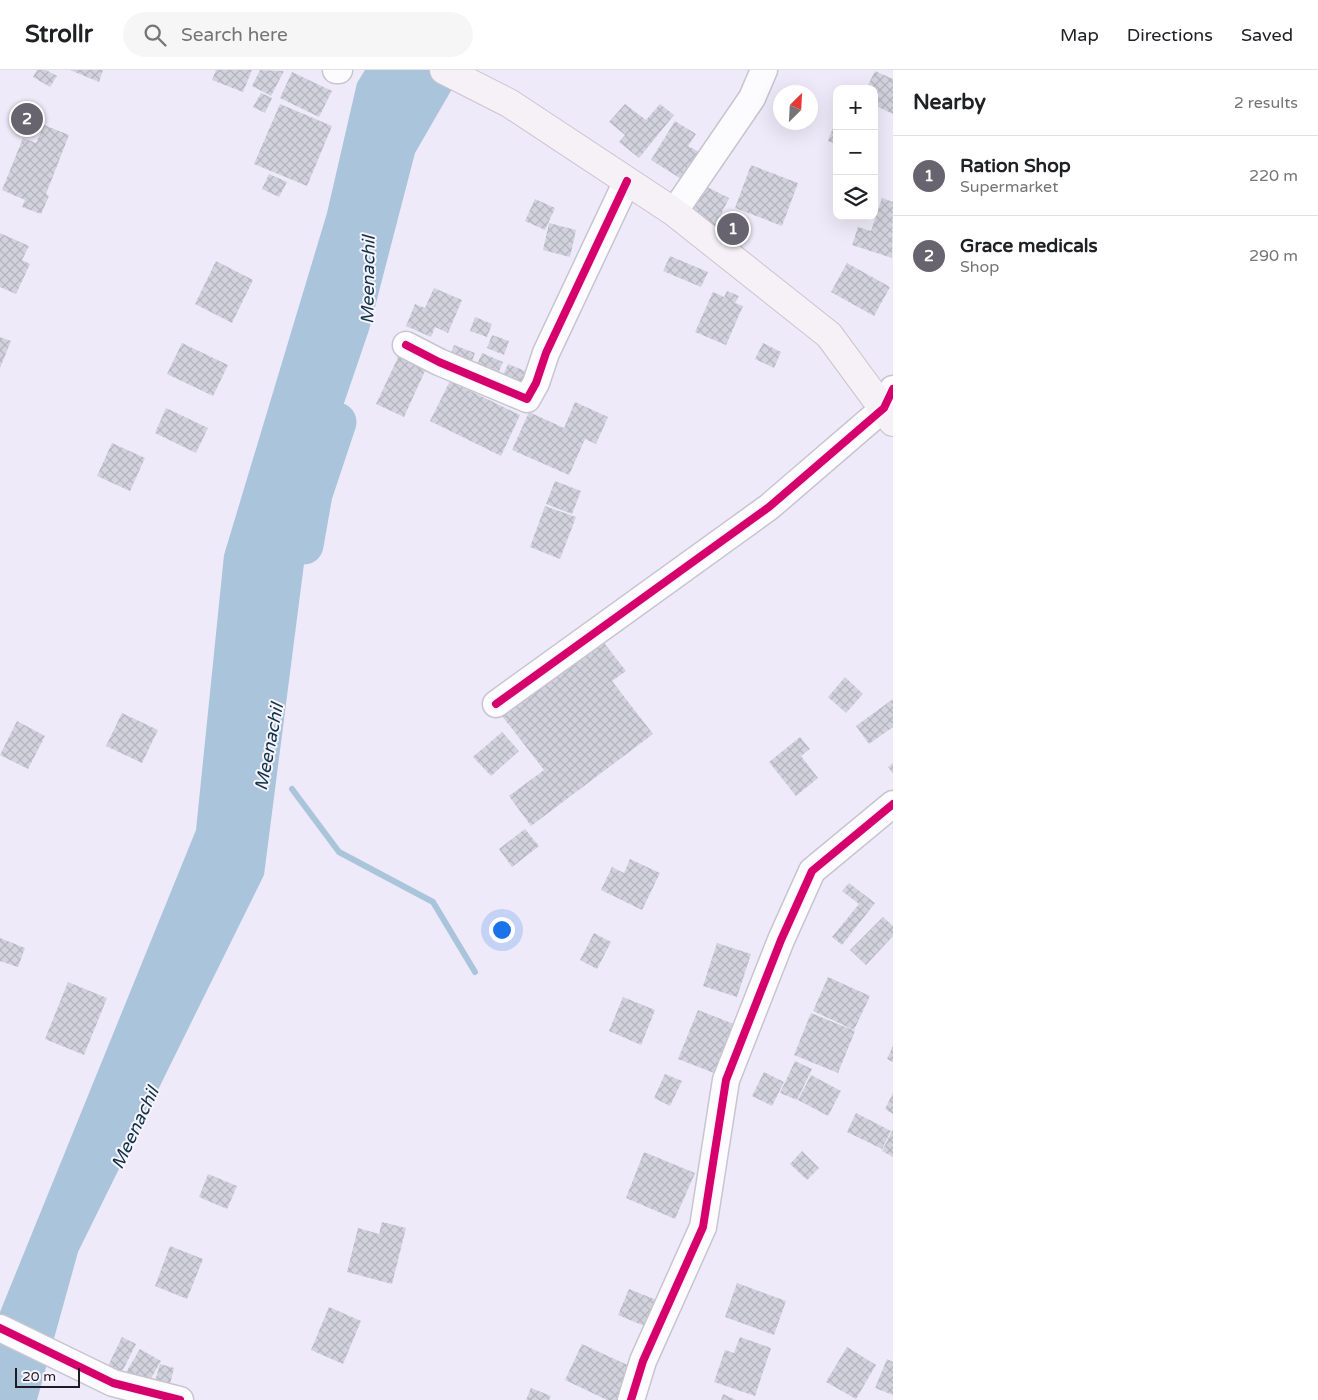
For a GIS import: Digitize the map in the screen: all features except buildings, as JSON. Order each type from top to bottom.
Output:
[{"type":"main road","points":[[444,70],[508,103],[674,212],[829,335],[890,406]]},
{"type":"street","points":[[674,212],[752,98],[764,70]]},
{"type":"street","points":[[406,345],[439,362],[527,399],[536,383],[550,344],[627,181]]},
{"type":"street","points":[[496,704],[769,507],[890,406]]},
{"type":"street","points":[[631,1400],[643,1361],[703,1227],[726,1080],[781,940],[812,872],[893,804]]},
{"type":"street","points":[[0,1328],[138,1395],[180,1400]]},
{"type":"water","points":[[365,70],[463,70],[415,153],[369,330],[313,494],[264,875],[78,1252],[37,1400],[0,1400],[0,1312],[196,830],[224,555],[327,213],[357,83]]},
{"type":"waterway","name":"Meenachil","points":[[304,545],[313,494],[337,422]]},
{"type":"waterway","points":[[292,789],[339,852],[433,902],[475,972]]},
{"type":"cycle path","points":[[406,345],[439,362],[527,399],[536,383],[546,353],[627,181]]},
{"type":"cycle path","points":[[496,704],[769,507],[884,408],[893,389]]},
{"type":"cycle path","points":[[631,1400],[643,1361],[703,1227],[726,1080],[781,940],[812,871],[893,804]]},
{"type":"cycle path","points":[[0,1328],[113,1383],[180,1400]]},
{"type":"place","name":"Grace medicals","points":[[27,119]]},
{"type":"place","name":"Ration Shop","points":[[733,229]]}]
